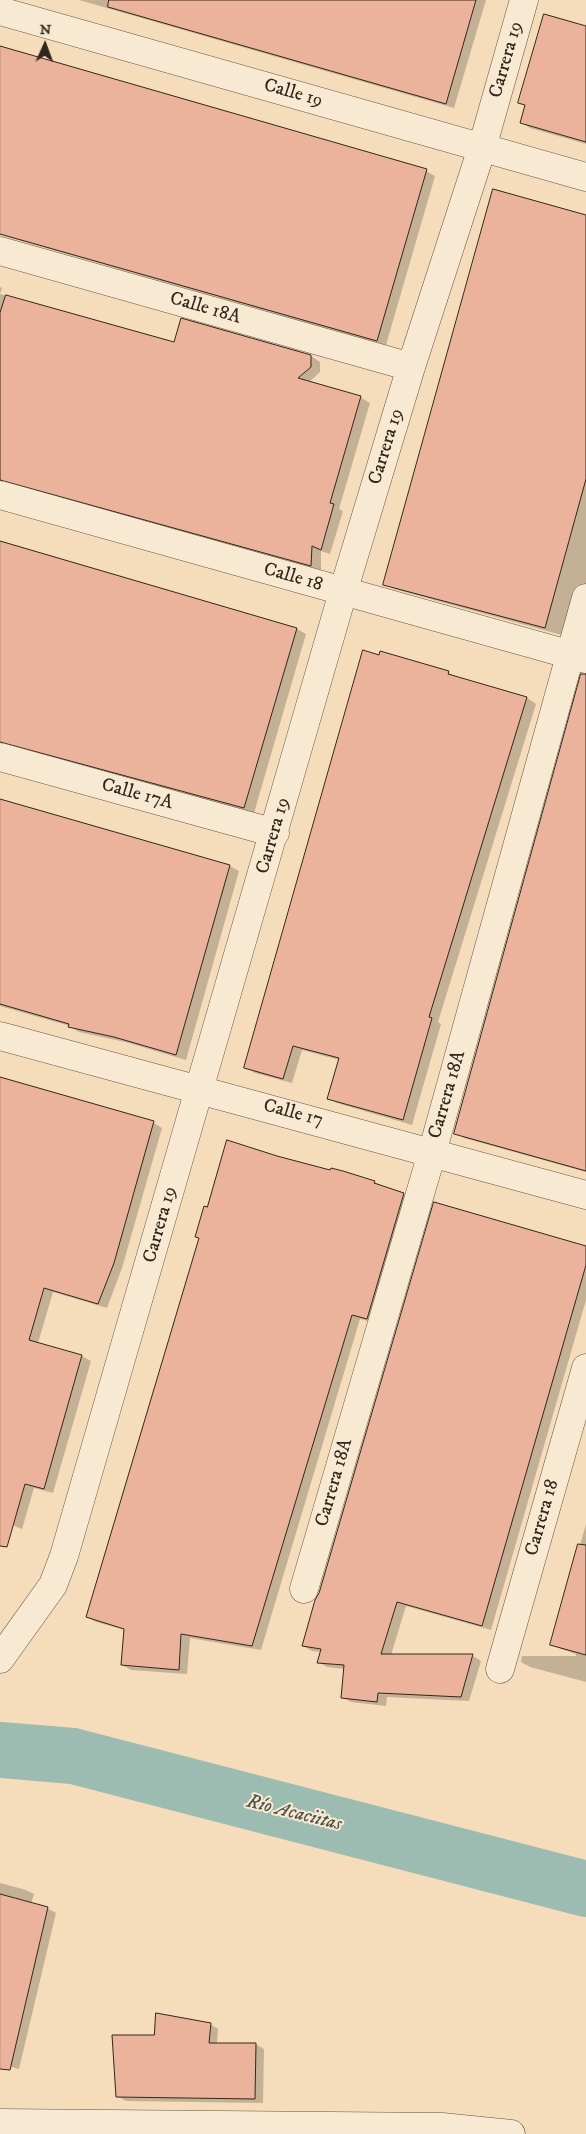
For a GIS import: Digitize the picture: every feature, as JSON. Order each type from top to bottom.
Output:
[{"type":"street","name":"Carrera 19","points":[[0,1659],[53,1585],[64,1556],[344,592],[411,367],[482,148],[524,0]]},
{"type":"street","name":"Calle 19","points":[[0,11],[586,177]]},
{"type":"street","name":"Calle 18A","points":[[0,251],[411,367]]},
{"type":"street","name":"Calle 18","points":[[0,495],[578,656]]},
{"type":"street","name":"Carrera 18A","points":[[304,1590],[578,656],[586,598]]},
{"type":"street","name":"Calle 17A","points":[[0,757],[275,833]]},
{"type":"street","name":"Calle 17","points":[[0,1036],[586,1195]]},
{"type":"street","name":"Carrera 18","points":[[500,1669],[586,1368]]},
{"type":"street","points":[[0,2123],[442,2130],[511,2134]]},
{"type":"building","points":[[109,0],[476,0],[446,104],[108,7]]},
{"type":"building","points":[[544,14],[586,26],[586,142],[520,123],[525,105],[518,103]]},
{"type":"building","points":[[0,46],[427,169],[377,341],[0,234]]},
{"type":"building","points":[[493,189],[586,215],[586,479],[545,628],[383,585]]},
{"type":"building","points":[[6,295],[174,342],[181,318],[311,355],[311,367],[298,378],[361,396],[330,503],[334,504],[321,550],[312,546],[311,566],[0,480],[0,313]]},
{"type":"building","points":[[0,541],[297,628],[244,808],[0,742]]},
{"type":"building","points":[[363,650],[379,655],[380,651],[449,671],[448,674],[527,697],[429,1017],[432,1018],[403,1120],[327,1099],[339,1058],[293,1046],[283,1079],[244,1068]]},
{"type":"building","points":[[581,674],[586,674],[586,1171],[454,1134]]},
{"type":"building","points":[[0,799],[230,865],[176,1055],[114,1037],[68,1027],[69,1024],[0,1004]]},
{"type":"building","points":[[0,1077],[154,1121],[114,1263],[98,1304],[44,1288],[29,1340],[82,1355],[44,1489],[25,1484],[7,1547],[0,1546]]},
{"type":"building","points":[[227,1140],[277,1156],[330,1170],[331,1168],[343,1171],[404,1193],[367,1319],[352,1315],[252,1646],[181,1634],[179,1670],[121,1665],[124,1629],[86,1617],[199,1238],[195,1237],[204,1206],[207,1207]]},
{"type":"building","points":[[434,1202],[586,1246],[586,1265],[482,1626],[397,1602],[381,1654],[473,1654],[461,1697],[378,1693],[377,1702],[341,1698],[344,1665],[317,1663],[321,1649],[302,1646]]},
{"type":"building","points":[[578,1544],[586,1545],[586,1655],[550,1645]]},
{"type":"building","points":[[0,1894],[48,1907],[10,2070],[0,2069]]},
{"type":"building","points":[[156,2013],[211,2023],[209,2043],[256,2043],[255,2099],[116,2097],[112,2035],[154,2035]]},
{"type":"waterway","name":"Río Acaciitas","points":[[0,1750],[73,1756],[586,1889]]}]
